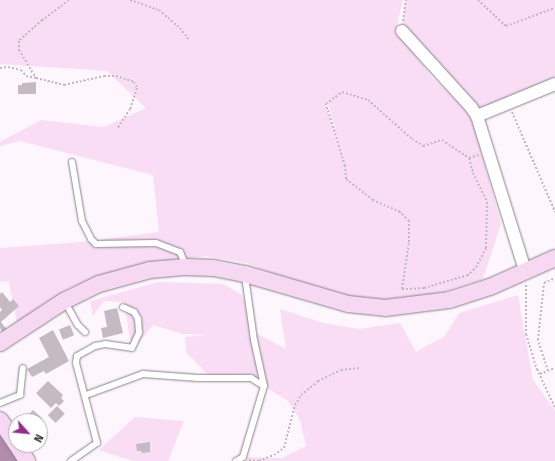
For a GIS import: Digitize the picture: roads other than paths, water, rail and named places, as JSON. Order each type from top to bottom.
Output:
[{"type":"street","points":[[402,31],[477,116],[525,270]]},
{"type":"street","points":[[477,116],[555,84]]},
{"type":"street","points":[[0,344],[64,301],[99,284],[150,270],[186,267],[214,268],[245,274],[348,304],[385,308],[449,300],[490,287],[525,270],[555,258]]},
{"type":"street","points":[[0,420],[8,432]]},
{"type":"lane","points":[[72,162],[82,221],[91,239],[96,244],[156,243],[180,252],[186,267]]},
{"type":"lane","points":[[236,461],[243,457],[264,386],[254,340],[245,274]]},
{"type":"lane","points":[[64,301],[78,325],[85,332]]},
{"type":"lane","points":[[72,461],[97,443],[86,395],[76,364],[77,356],[95,346],[105,344],[132,348],[139,333],[138,319],[134,312],[123,307]]},
{"type":"lane","points":[[0,403],[20,395],[23,368]]},
{"type":"lane","points":[[86,395],[143,374],[198,378],[251,378],[264,386]]},
{"type":"waterway","points":[[0,444],[11,461]]}]
